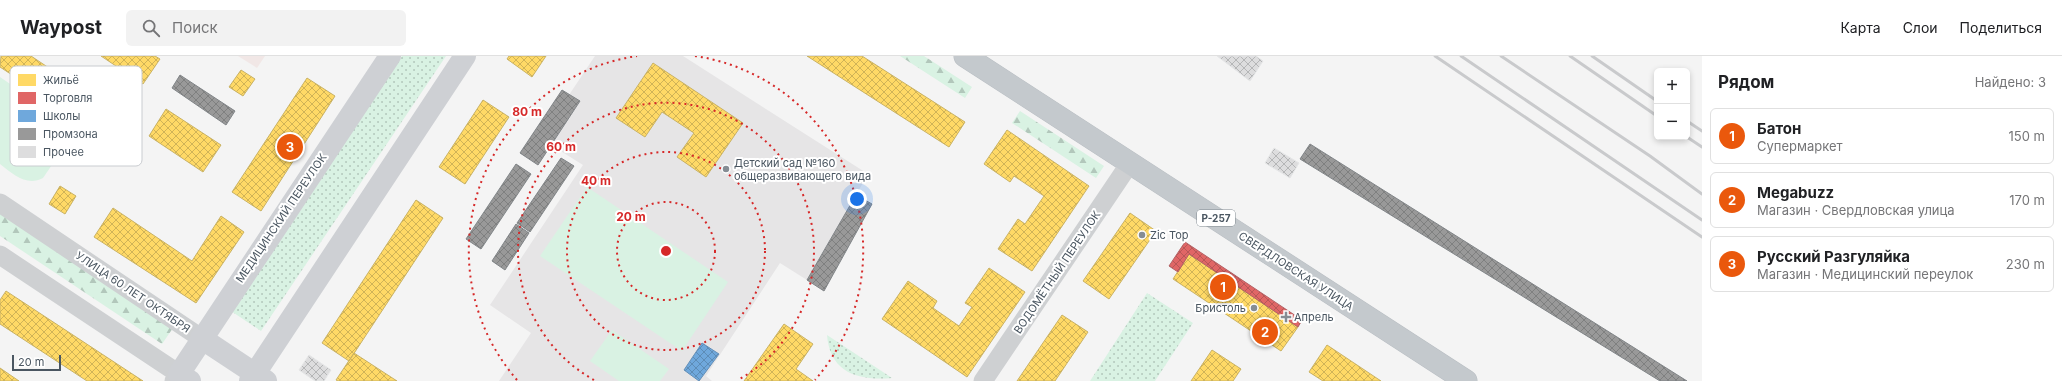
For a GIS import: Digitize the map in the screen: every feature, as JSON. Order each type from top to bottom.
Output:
[{"type":"highway","name":"СВЕРДЛОВСКАЯ УЛИЦА","points":[[965,56],[1466,381]]},
{"type":"main road","name":"МЕДИЦИНСКИЙ ПЕРЕУЛОК","points":[[181,379],[201,338],[390,56]]},
{"type":"main road","points":[[257,379],[465,56]]},
{"type":"main road","name":"УЛИЦА 60 ЛЕТ ОКТЯБРЯ","points":[[201,338],[257,379]]},
{"type":"street","name":"ВОДОМЁТНЫЙ ПЕРЕУЛОК","points":[[983,381],[1130,163]]},
{"type":"street","name":"УЛИЦА 60 ЛЕТ ОКТЯБРЯ","points":[[0,203],[201,338]]},
{"type":"street","points":[[0,255],[181,379]]},
{"type":"shaded area","points":[[238,56],[265,56],[257,68]]},
{"type":"shaded area","points":[[595,56],[683,56],[868,174],[807,280],[780,263],[706,376],[712,381],[499,381],[531,333],[490,305],[583,165],[551,145],[569,95]]},
{"type":"green space","points":[[402,56],[446,56],[261,331],[231,311]]},
{"type":"green space","points":[[900,56],[924,56],[972,87],[965,98]]},
{"type":"green space","points":[[0,77],[10,84],[10,166],[51,166],[43,178],[31,181],[20,178],[0,164]]},
{"type":"green space","points":[[1020,111],[1104,166],[1096,178],[1012,123]]},
{"type":"green space","points":[[587,187],[728,282],[682,351],[540,256]]},
{"type":"green space","points":[[0,212],[173,328],[162,344],[0,236]]},
{"type":"green space","points":[[1147,293],[1193,323],[1155,381],[1090,381]]},
{"type":"green space","points":[[612,330],[669,369],[660,381],[619,381],[590,361]]},
{"type":"green space","points":[[827,335],[892,378],[868,378],[848,372],[840,366],[834,358],[829,348]]},
{"type":"building: Жильё","points":[[1,56],[31,56],[46,66],[10,66],[10,74],[0,67]]},
{"type":"building: Жильё","points":[[101,56],[155,56],[160,59],[143,84],[142,66],[116,66]]},
{"type":"building: Жильё","points":[[509,56],[546,56],[532,77],[507,59]]},
{"type":"building: Жильё","points":[[807,56],[862,56],[965,122],[949,147]]},
{"type":"building: Жильё","points":[[653,63],[743,123],[706,177],[677,157],[694,133],[662,112],[645,137],[616,118]]},
{"type":"building: Жильё","points":[[241,70],[255,79],[243,96],[229,87]]},
{"type":"building: Жильё","points":[[307,78],[335,96],[261,211],[232,192]]},
{"type":"building: Жильё","points":[[483,100],[509,117],[465,184],[439,167]]},
{"type":"building: Жильё","points":[[166,109],[221,145],[203,172],[149,136]]},
{"type":"building: Жильё","points":[[1007,130],[1089,186],[1032,271],[998,249],[1018,219],[1025,224],[1044,196],[1014,176],[1010,182],[984,164]]},
{"type":"building: Жильё","points":[[60,186],[76,196],[65,214],[49,204]]},
{"type":"building: Жильё","points":[[416,200],[443,218],[349,361],[322,343]]},
{"type":"building: Жильё","points":[[113,208],[192,261],[221,216],[244,232],[196,303],[94,237]]},
{"type":"building: Жильё","points":[[1130,213],[1156,231],[1109,299],[1083,281]]},
{"type":"building: Жильё","points":[[1189,254],[1298,327],[1281,351],[1173,279]]},
{"type":"building: Жильё","points":[[989,268],[1025,292],[967,377],[882,319],[908,281],[937,301],[933,308],[959,326],[972,307],[965,303]]},
{"type":"building: Жильё","points":[[6,291],[143,381],[87,381],[0,324],[0,300]]},
{"type":"building: Жильё","points":[[1062,315],[1088,332],[1055,381],[1017,381]]},
{"type":"building: Жильё","points":[[784,324],[813,344],[796,369],[813,381],[744,381]]},
{"type":"building: Жильё","points":[[1327,345],[1381,381],[1323,381],[1309,372]]},
{"type":"building: Жильё","points":[[1212,350],[1241,369],[1233,381],[1191,381]]},
{"type":"building: Жильё","points":[[354,353],[397,381],[336,380]]},
{"type":"building: Жильё","points":[[0,368],[19,381],[0,381]]},
{"type":"building: Торговля","points":[[1185,242],[1302,320],[1298,327],[1189,254],[1178,272],[1169,266]]},
{"type":"building: Школы","points":[[702,343],[719,354],[699,381],[684,370]]},
{"type":"building: Промзона","points":[[180,75],[235,111],[226,125],[172,88]]},
{"type":"building: Промзона","points":[[562,90],[580,101],[538,165],[520,153]]},
{"type":"building: Промзона","points":[[1310,144],[1687,381],[1660,381],[1300,159]]},
{"type":"building: Промзона","points":[[561,158],[574,166],[530,232],[517,223]]},
{"type":"building: Промзона","points":[[516,164],[531,174],[481,249],[466,239]]},
{"type":"building: Промзона","points":[[856,195],[872,204],[824,291],[807,280]]},
{"type":"building: Промзона","points":[[516,224],[529,233],[505,270],[492,261]]},
{"type":"building: Прочее","points":[[1217,56],[1256,56],[1263,61],[1250,81]]},
{"type":"building: Прочее","points":[[1274,148],[1299,163],[1290,178],[1265,163]]},
{"type":"building: Прочее","points":[[309,355],[331,370],[324,381],[315,381],[299,370]]},
{"type":"railway","points":[[1435,56],[1702,237]]},
{"type":"railway","points":[[1461,56],[1702,220]]},
{"type":"railway","points":[[1501,56],[1650,156],[1702,194]]},
{"type":"railway","points":[[1570,56],[1654,114]]},
{"type":"railway","points":[[1592,56],[1654,99]]},
{"type":"railway","points":[[1690,123],[1702,131]]},
{"type":"railway","points":[[1690,139],[1702,147]]},
{"type":"place","name":"Русский Разгуляйка","points":[[290,147]]},
{"type":"place","name":"Детский сад №160 общеразвивающего вида","points":[[726,169]]},
{"type":"place","name":"Zic Top","points":[[1142,235]]},
{"type":"place","name":"Батон","points":[[1223,287]]},
{"type":"place","name":"Бристоль","points":[[1254,308]]},
{"type":"place","name":"Апрель","points":[[1286,317]]},
{"type":"place","name":"Megabuzz","points":[[1265,332]]}]
